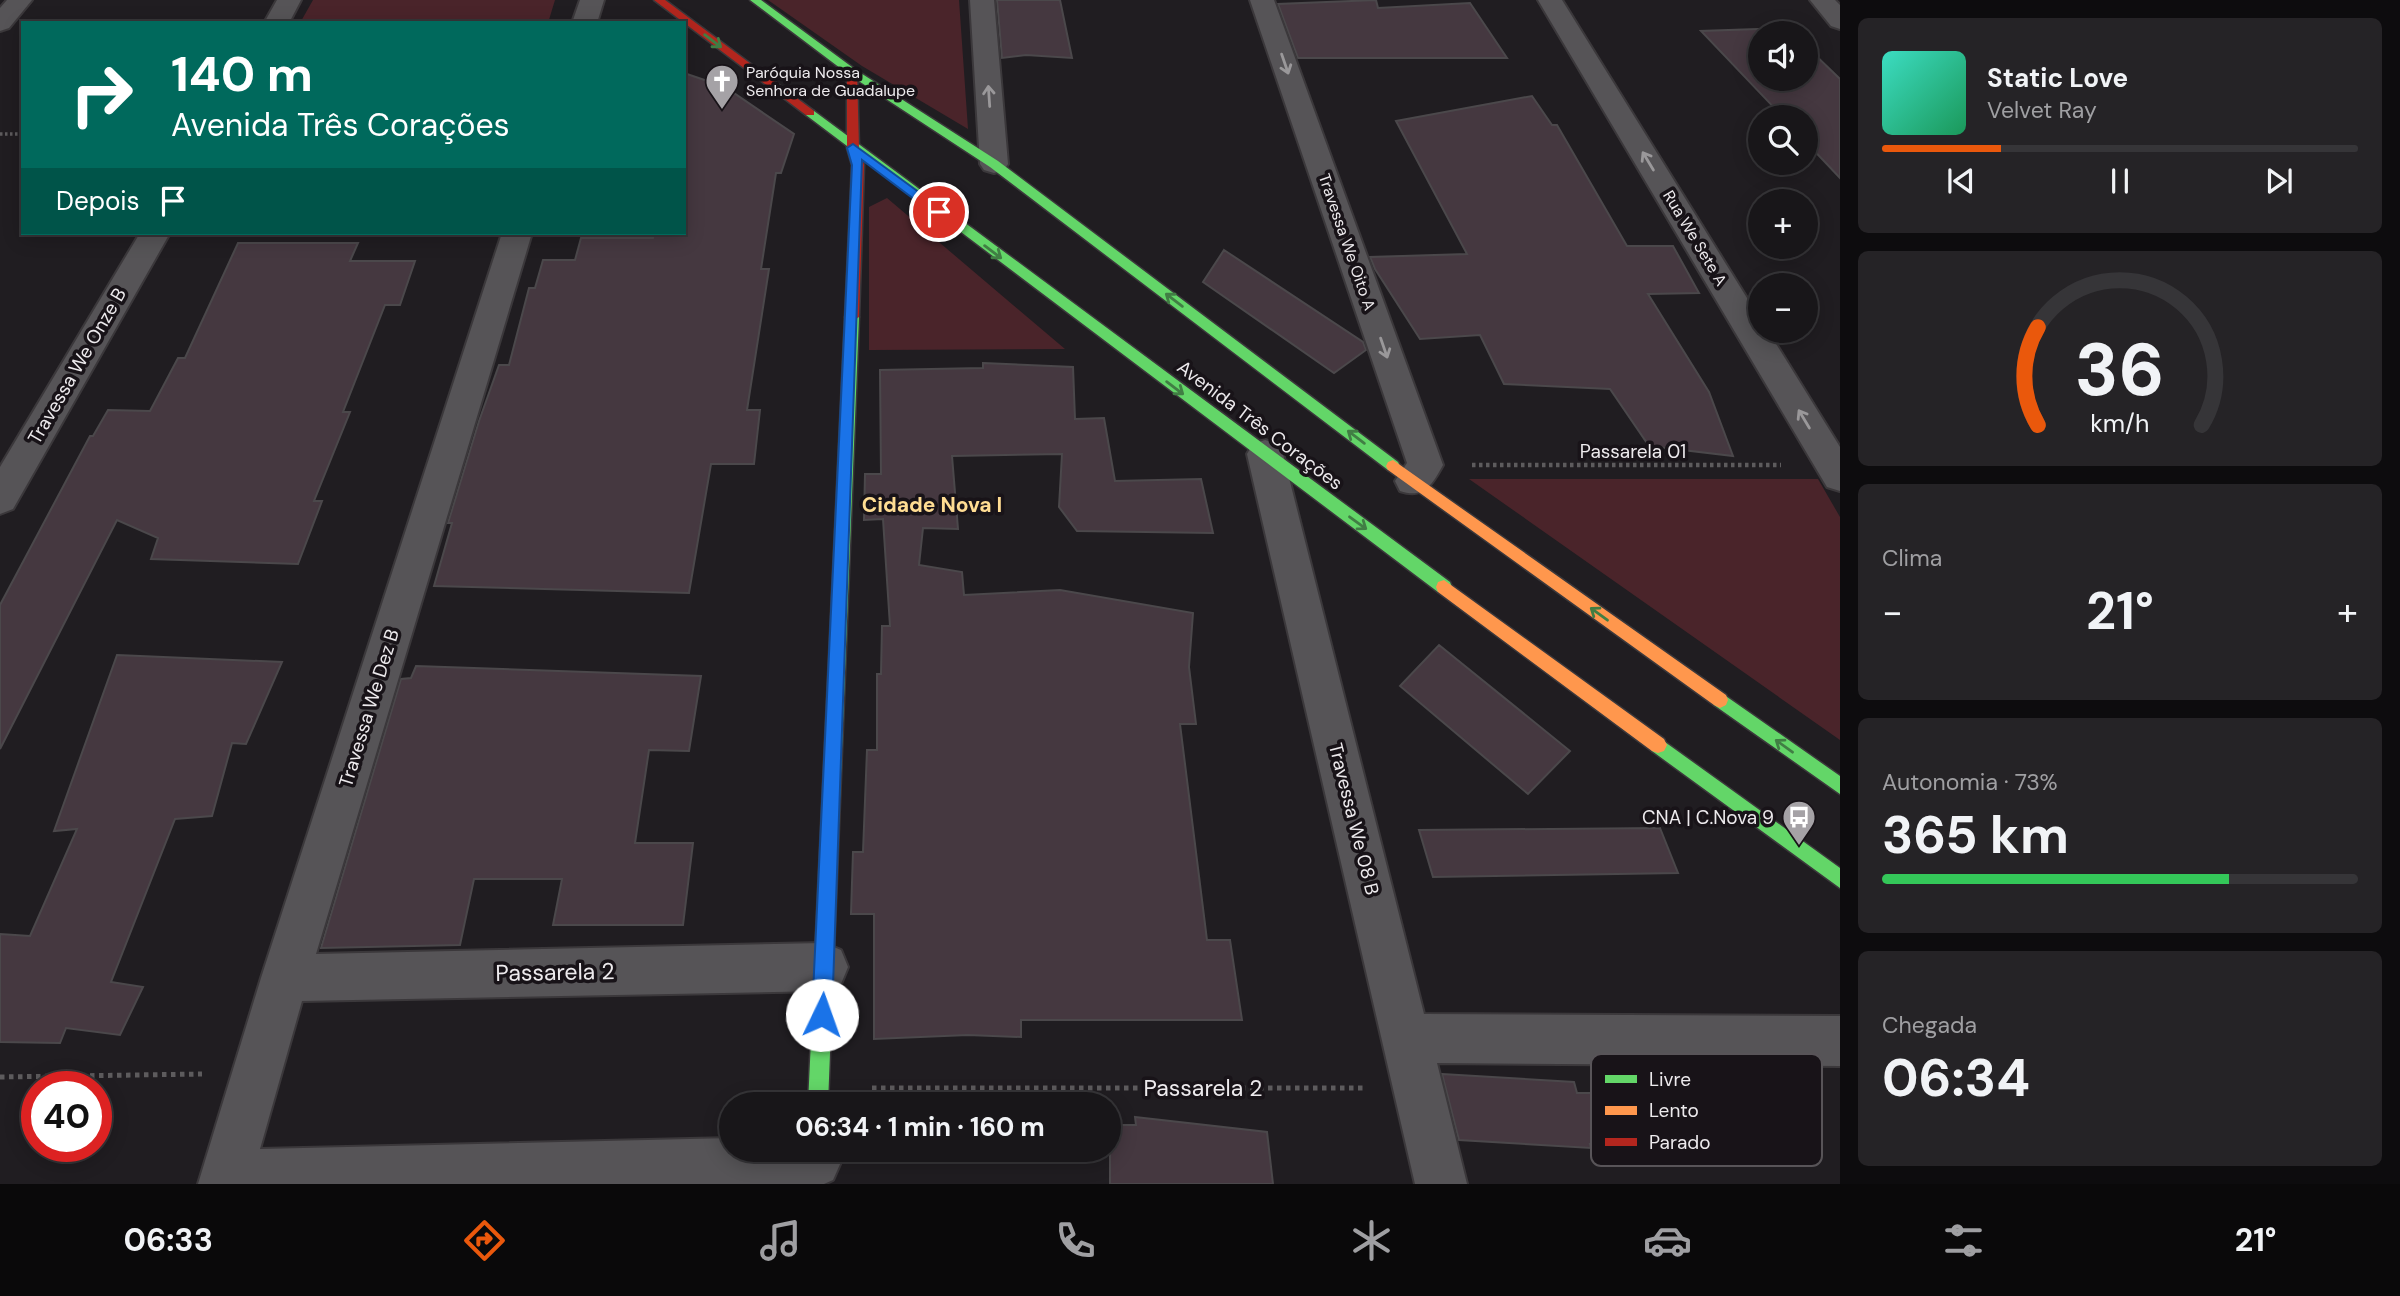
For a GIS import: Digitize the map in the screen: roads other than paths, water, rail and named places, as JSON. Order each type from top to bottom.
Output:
[{"type":"main road","name":"Avenida Três Corações","points":[[659,0],[853,148],[1840,879]]},
{"type":"main road","points":[[755,0],[852,72],[995,164],[1419,473],[1840,786]]},
{"type":"main road","points":[[818,1092],[858,165],[853,148],[852,72]]},
{"type":"street","points":[[0,23],[20,0]]},
{"type":"street","points":[[277,21],[289,0]]},
{"type":"street","points":[[585,21],[592,0]]},
{"type":"street","points":[[982,0],[995,164]]},
{"type":"street","name":"Travessa We Oito A","points":[[1262,0],[1419,473]]},
{"type":"street","name":"Rua We Sete A","points":[[1550,0],[1836,471]]},
{"type":"street","points":[[1822,0],[1840,21]]},
{"type":"street","name":"Travessa We Onze B","points":[[0,499],[154,235]]},
{"type":"street","name":"Travessa We Dez B","points":[[225,1180],[285,978],[516,235]]},
{"type":"street","name":"Travessa We 08 B","points":[[1265,454],[1441,1184]]},
{"type":"street","name":"Passarela 2","points":[[285,978],[824,967]]},
{"type":"street","points":[[1407,1038],[1840,1041]]},
{"type":"street","points":[[225,1180],[815,1165]]},
{"type":"place","name":"Paróquia Nossa Senhora de Guadalupe","points":[[722,111]]},
{"type":"place","name":"CNA | C.Nova 9","points":[[1799,847]]},
{"type":"district","name":"Cidade Nova I","points":[[932,505]]}]
